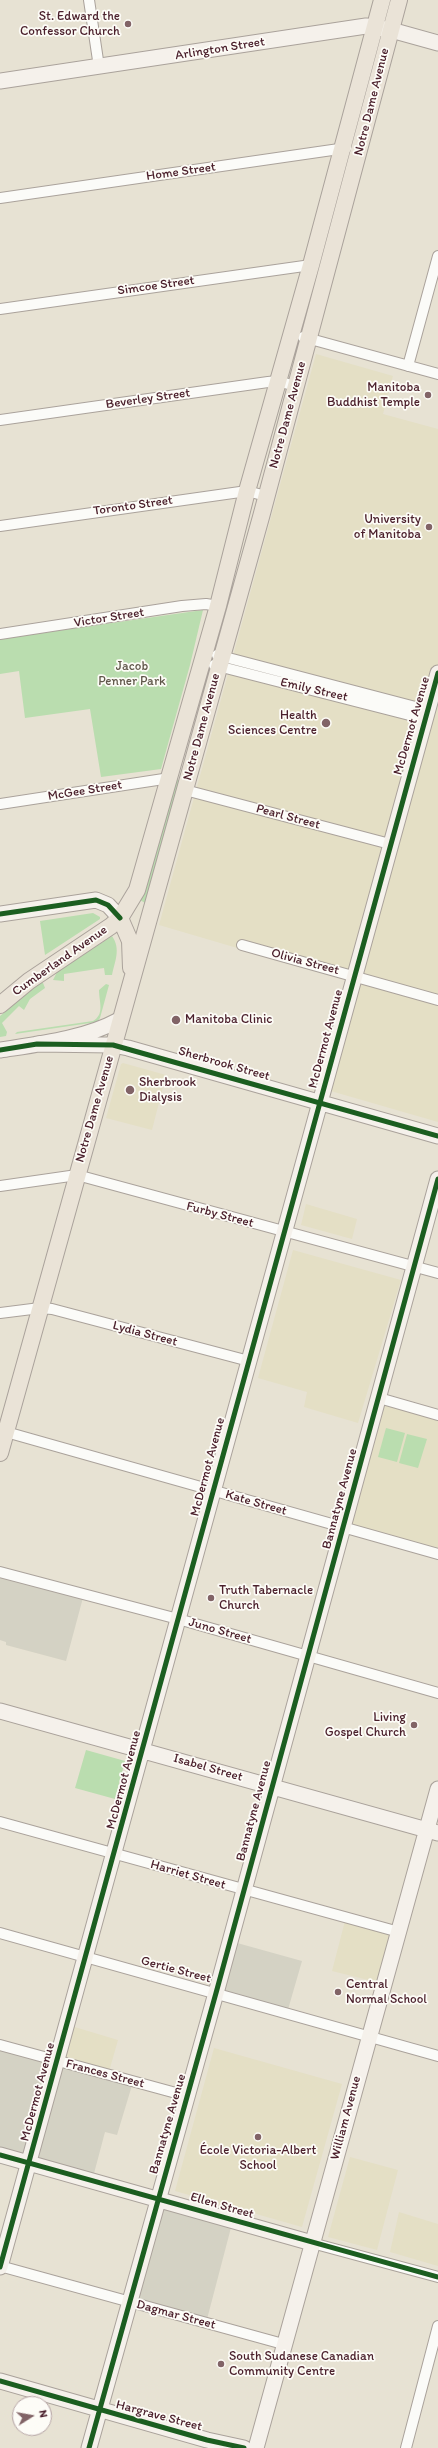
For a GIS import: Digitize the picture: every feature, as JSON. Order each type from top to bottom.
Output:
[{"type":"main road","name":"Notre Dame Avenue","points":[[120,918],[137,890],[170,778],[382,0]]},
{"type":"main road","name":"Notre Dame Avenue","points":[[0,1453],[6,1432],[6,1413],[40,1308],[131,976],[141,952],[362,145],[399,0]]},
{"type":"main road","points":[[120,918],[130,941],[131,976]]},
{"type":"main road","name":"Cumberland Avenue","points":[[0,1005],[29,981],[102,933],[120,918]]},
{"type":"street","points":[[90,0],[99,67]]},
{"type":"street","name":"Arlington Street","points":[[0,81],[366,26],[391,30],[438,42]]},
{"type":"street","name":"Home Street","points":[[0,198],[362,145]]},
{"type":"street","points":[[408,366],[438,256]]},
{"type":"street","name":"Simcoe Street","points":[[0,309],[311,265]]},
{"type":"street","points":[[291,334],[438,374]]},
{"type":"street","name":"Beverley Street","points":[[0,420],[278,381],[296,386]]},
{"type":"street","name":"Toronto Street","points":[[0,526],[247,491],[266,496]]},
{"type":"street","name":"Victor Street","points":[[0,634],[189,606],[206,604],[218,606]]},
{"type":"street","name":"Emily Street","points":[[204,657],[426,714]]},
{"type":"street","name":"McDermot Avenue","points":[[0,2266],[58,2062],[438,672]]},
{"type":"street","name":"McGee Street","points":[[0,804],[170,778]]},
{"type":"street","name":"Pearl Street","points":[[185,790],[390,844]]},
{"type":"street","points":[[0,914],[96,900],[108,905],[120,918]]},
{"type":"street","name":"Olivia Street","points":[[242,945],[354,975],[438,1000]]},
{"type":"street","name":"Sherbrook Street","points":[[0,1050],[37,1044],[99,1030],[119,1020]]},
{"type":"street","name":"Sherbrook Street","points":[[37,1044],[113,1045],[438,1136]]},
{"type":"street","name":"Furby Street","points":[[0,1186],[77,1175],[438,1273]]},
{"type":"street","name":"Bannatyne Avenue","points":[[89,2448],[216,1993],[307,1655],[438,1180]]},
{"type":"street","name":"Lydia Street","points":[[0,1313],[40,1308],[52,1309],[249,1362]]},
{"type":"street","points":[[379,1398],[438,1415]]},
{"type":"street","name":"Kate Street","points":[[6,1432],[438,1554]]},
{"type":"street","name":"Juno Street","points":[[0,1572],[178,1619],[438,1693]]},
{"type":"street","name":"Isabel Street","points":[[0,1711],[432,1831]]},
{"type":"street","name":"William Avenue","points":[[256,2448],[369,2036],[399,1932],[432,1831],[438,1789]]},
{"type":"street","name":"Harriet Street","points":[[0,1822],[399,1932]]},
{"type":"street","name":"Gertie Street","points":[[0,1933],[438,2056]]},
{"type":"street","name":"Frances Street","points":[[0,2045],[187,2096]]},
{"type":"street","name":"Ellen Street","points":[[0,2156],[30,2163],[438,2277]]},
{"type":"street","name":"Dagmar Street","points":[[0,2266],[284,2344]]},
{"type":"street","points":[[406,2448],[438,2326]]},
{"type":"street","name":"Hargrave Street","points":[[0,2381],[207,2440],[244,2448]]},
{"type":"shaded area","name":"Health Sciences Centre","points":[[316,354],[393,376],[383,414],[438,429],[438,1122],[317,1087],[346,980],[159,925]]},
{"type":"shaded area","points":[[123,1063],[166,1075],[152,1130],[106,1118],[121,1064]]},
{"type":"shaded area","points":[[306,1204],[357,1219],[352,1239],[301,1225]]},
{"type":"shaded area","points":[[293,1250],[401,1280],[358,1423],[304,1407],[307,1392],[258,1378]]},
{"type":"shaded area","points":[[385,1405],[438,1420],[438,1548],[352,1525]]},
{"type":"shaded area","points":[[0,1572],[84,1594],[66,1661],[6,1645],[6,1642],[0,1640]]},
{"type":"shaded area","points":[[346,1917],[399,1932],[384,1984],[332,1971]]},
{"type":"shaded area","points":[[230,1941],[302,1961],[287,2013],[216,1993]]},
{"type":"shaded area","points":[[68,2025],[118,2040],[108,2075],[58,2062]]},
{"type":"shaded area","points":[[0,2045],[133,2082],[117,2135],[105,2132],[92,2181],[0,2155]]},
{"type":"shaded area","name":"École Victoria-Albert School","points":[[214,2048],[342,2084],[302,2227],[175,2191]]},
{"type":"shaded area","points":[[350,2157],[398,2170],[377,2250],[328,2237]]},
{"type":"shaded area","points":[[158,2199],[233,2220],[206,2323],[129,2302]]},
{"type":"shaded area","points":[[399,2212],[438,2224],[438,2266],[390,2252]]},
{"type":"green space","name":"Jacob Penner Park","points":[[203,610],[190,665],[161,769],[101,777],[90,709],[25,718],[19,671],[0,674],[0,639]]},
{"type":"green space","points":[[175,779],[179,780],[145,903],[140,900]]},
{"type":"green space","points":[[93,913],[100,917],[100,919],[45,955],[40,921]]},
{"type":"green space","points":[[112,936],[117,950],[112,975],[105,975],[104,968],[64,974],[64,981],[53,980],[57,972]]},
{"type":"green space","points":[[40,983],[43,983],[45,988],[30,999],[24,1010],[19,1006],[2,1023],[7,1032],[6,1036],[0,1037],[0,1016]]},
{"type":"green space","points":[[106,984],[109,985],[100,1018],[97,1022],[15,1034],[17,1032],[93,1021],[97,1018],[100,1011],[99,990]]},
{"type":"green space","points":[[386,1428],[405,1433],[397,1462],[378,1457]]},
{"type":"green space","points":[[407,1434],[427,1439],[418,1468],[399,1463]]},
{"type":"green space","points":[[86,1750],[125,1761],[115,1799],[75,1788]]},
{"type":"cycle path","points":[[0,2267],[438,673]]},
{"type":"cycle path","points":[[0,914],[96,900],[108,905],[120,918]]},
{"type":"cycle path","points":[[0,1050],[37,1044],[113,1045],[438,1136]]},
{"type":"cycle path","points":[[89,2448],[216,1993],[438,1179]]},
{"type":"cycle path","points":[[0,2155],[438,2277]]},
{"type":"cycle path","points":[[0,2381],[207,2440],[244,2448]]},
{"type":"place","name":"St. Edward the Confessor Church","points":[[128,24]]},
{"type":"place","name":"Manitoba Buddhist Temple","points":[[428,395]]},
{"type":"place","name":"University of Manitoba","points":[[429,527]]},
{"type":"place","name":"Health Sciences Centre","points":[[326,723]]},
{"type":"place","name":"Manitoba Clinic","points":[[176,1020]]},
{"type":"place","name":"Sherbrook Dialysis","points":[[130,1090]]},
{"type":"place","name":"Truth Tabernacle Church","points":[[211,1598]]},
{"type":"place","name":"Living Gospel Church","points":[[414,1725]]},
{"type":"place","name":"Central Normal School","points":[[338,1992]]},
{"type":"place","name":"École Victoria-Albert School","points":[[258,2137]]},
{"type":"place","name":"South Sudanese Canadian Community Centre","points":[[221,2364]]}]
